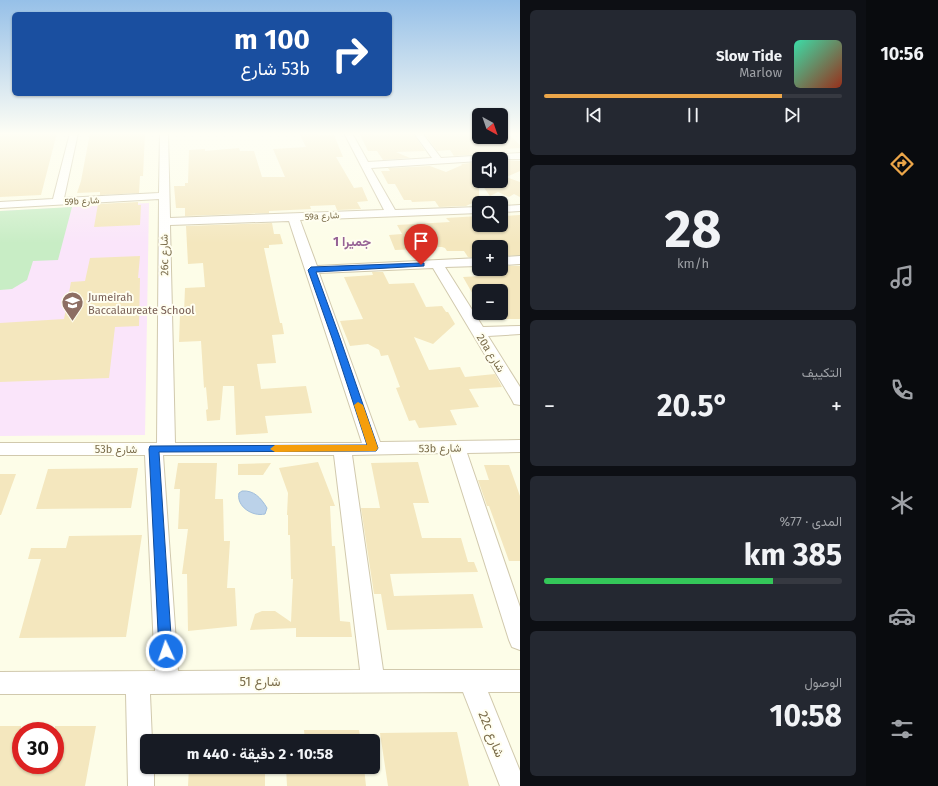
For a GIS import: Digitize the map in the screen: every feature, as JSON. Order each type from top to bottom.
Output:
[{"type":"street","points":[[58,202],[65,170]]},
{"type":"street","name":"26c شارع","points":[[164,170],[160,449],[167,682]]},
{"type":"street","points":[[367,170],[390,213]]},
{"type":"street","name":"59b شارع","points":[[0,205],[164,196]]},
{"type":"street","points":[[508,209],[520,208]]},
{"type":"street","name":"59a شارع","points":[[164,222],[472,210]]},
{"type":"street","points":[[294,218],[373,448]]},
{"type":"street","points":[[508,261],[520,260]]},
{"type":"street","points":[[311,270],[472,262]]},
{"type":"street","name":"20a شارع","points":[[437,264],[520,400]]},
{"type":"street","points":[[478,332],[520,330]]},
{"type":"street","name":"53b شارع","points":[[0,449],[342,449],[520,446]]},
{"type":"street","points":[[457,448],[520,640]]},
{"type":"street","points":[[342,449],[373,681]]},
{"type":"street","name":"22c شارع","points":[[471,681],[512,786]]},
{"type":"street","name":"شارع 51","points":[[0,682],[138,683],[520,681]]},
{"type":"street","points":[[138,683],[141,786]]},
{"type":"shaded area","name":"Jumeirah Baccalaureate School","points":[[149,203],[145,435],[0,436],[0,211]]},
{"type":"green space","points":[[72,207],[58,260],[33,261],[27,280],[12,289],[0,290],[0,211]]},
{"type":"water","points":[[242,491],[254,493],[260,498],[267,508],[265,514],[255,514],[246,510],[242,506],[239,493]]},
{"type":"building","points":[[0,170],[48,170],[41,195],[0,197]]},
{"type":"building","points":[[83,170],[143,170],[143,176],[140,176],[139,193],[100,195],[100,192],[77,193]]},
{"type":"building","points":[[188,170],[260,170],[262,177],[285,177],[282,170],[343,170],[354,188],[362,187],[368,201],[357,202],[361,209],[337,210],[335,205],[310,206],[311,209],[269,211],[269,213],[185,216],[185,208],[176,208],[174,186],[185,186],[185,183],[188,183]]},
{"type":"building","points":[[389,170],[440,170],[446,172],[451,170],[472,170],[472,188],[479,188],[479,196],[472,196],[472,203],[466,206],[439,207],[435,201],[412,202],[411,200],[404,200],[395,184],[388,184],[381,171],[390,171]]},
{"type":"building","points":[[508,170],[520,170],[508,176]]},
{"type":"building","points":[[508,178],[520,182],[520,197],[514,194],[509,197],[498,192],[490,196],[484,188],[508,188]]},
{"type":"building","points":[[138,202],[138,205],[141,205],[140,225],[94,227],[98,204]]},
{"type":"building","points":[[520,215],[520,255],[508,256],[508,240],[472,240],[472,257],[468,257],[464,251],[447,251],[442,247],[418,247],[419,249],[395,250],[389,235],[402,234],[397,225],[450,222],[446,218],[472,216],[472,232],[508,232],[508,216]]},
{"type":"building","points":[[272,223],[274,234],[280,234],[283,244],[269,245],[269,248],[264,248],[280,323],[282,323],[284,334],[272,335],[276,363],[257,364],[261,389],[306,386],[312,413],[265,416],[268,433],[236,435],[234,386],[223,386],[220,420],[207,421],[206,410],[208,409],[206,387],[204,388],[201,341],[179,342],[180,314],[184,313],[185,288],[205,287],[203,263],[188,264],[186,226]]},
{"type":"building","points":[[140,256],[138,278],[140,278],[139,326],[115,327],[109,378],[0,382],[0,323],[64,319],[71,282],[85,281],[90,258]]},
{"type":"building","points":[[508,266],[520,266],[520,319],[508,319],[508,284],[472,284],[472,293],[463,277],[508,276]]},
{"type":"building","points":[[372,272],[383,272],[389,284],[414,283],[426,307],[442,306],[446,312],[448,312],[455,324],[433,344],[414,337],[429,370],[460,367],[465,377],[495,374],[502,387],[469,389],[479,407],[450,410],[457,425],[419,428],[415,420],[409,421],[396,388],[400,387],[388,355],[381,356],[379,350],[368,344],[350,346],[340,321],[363,319],[344,277],[373,275]]},
{"type":"building","points":[[318,462],[335,506],[330,506],[332,546],[335,546],[340,621],[350,622],[352,637],[296,637],[296,628],[250,630],[255,614],[262,611],[275,611],[291,622],[293,579],[291,579],[290,535],[288,535],[288,493],[279,468]]},
{"type":"building","points":[[418,462],[429,503],[413,503],[422,538],[461,538],[468,562],[474,562],[478,572],[390,574],[394,596],[473,594],[483,628],[387,630],[381,594],[374,594],[361,508],[380,508],[371,463]]},
{"type":"building","points":[[178,463],[217,463],[215,499],[223,499],[224,541],[230,541],[227,588],[235,588],[237,626],[188,631],[187,574],[182,574],[188,529],[178,529],[180,489],[174,489]]},
{"type":"building","points":[[271,463],[263,475],[238,475],[238,464]]},
{"type":"building","points":[[484,465],[509,465],[520,496],[520,561],[509,561],[489,506],[487,506],[478,480],[489,480]]},
{"type":"building","points":[[138,468],[131,508],[36,509],[48,469]]},
{"type":"building","points":[[0,474],[16,474],[1,515],[0,515]]},
{"type":"building","points":[[142,535],[126,637],[19,638],[41,559],[28,559],[31,548],[66,548],[69,536]]},
{"type":"building","points":[[0,726],[12,726],[12,774],[64,774],[64,726],[96,726],[85,786],[0,786]]},
{"type":"building","points":[[304,730],[359,730],[360,734],[304,734]]},
{"type":"building","points":[[457,732],[469,786],[388,786],[380,733]]},
{"type":"building","points":[[189,774],[265,774],[265,786],[188,786]]},
{"type":"building","points":[[286,774],[365,774],[366,786],[287,786]]},
{"type":"slow traffic","points":[[275,449],[373,448],[358,405]]},
{"type":"place","name":"Jumeirah Baccalaureate School","points":[[73,322]]},
{"type":"district","name":"جميرا 1","points":[[352,241]]},
{"type":"route","points":[[166,651],[154,449],[373,448],[336,338],[311,270],[421,265]]}]
